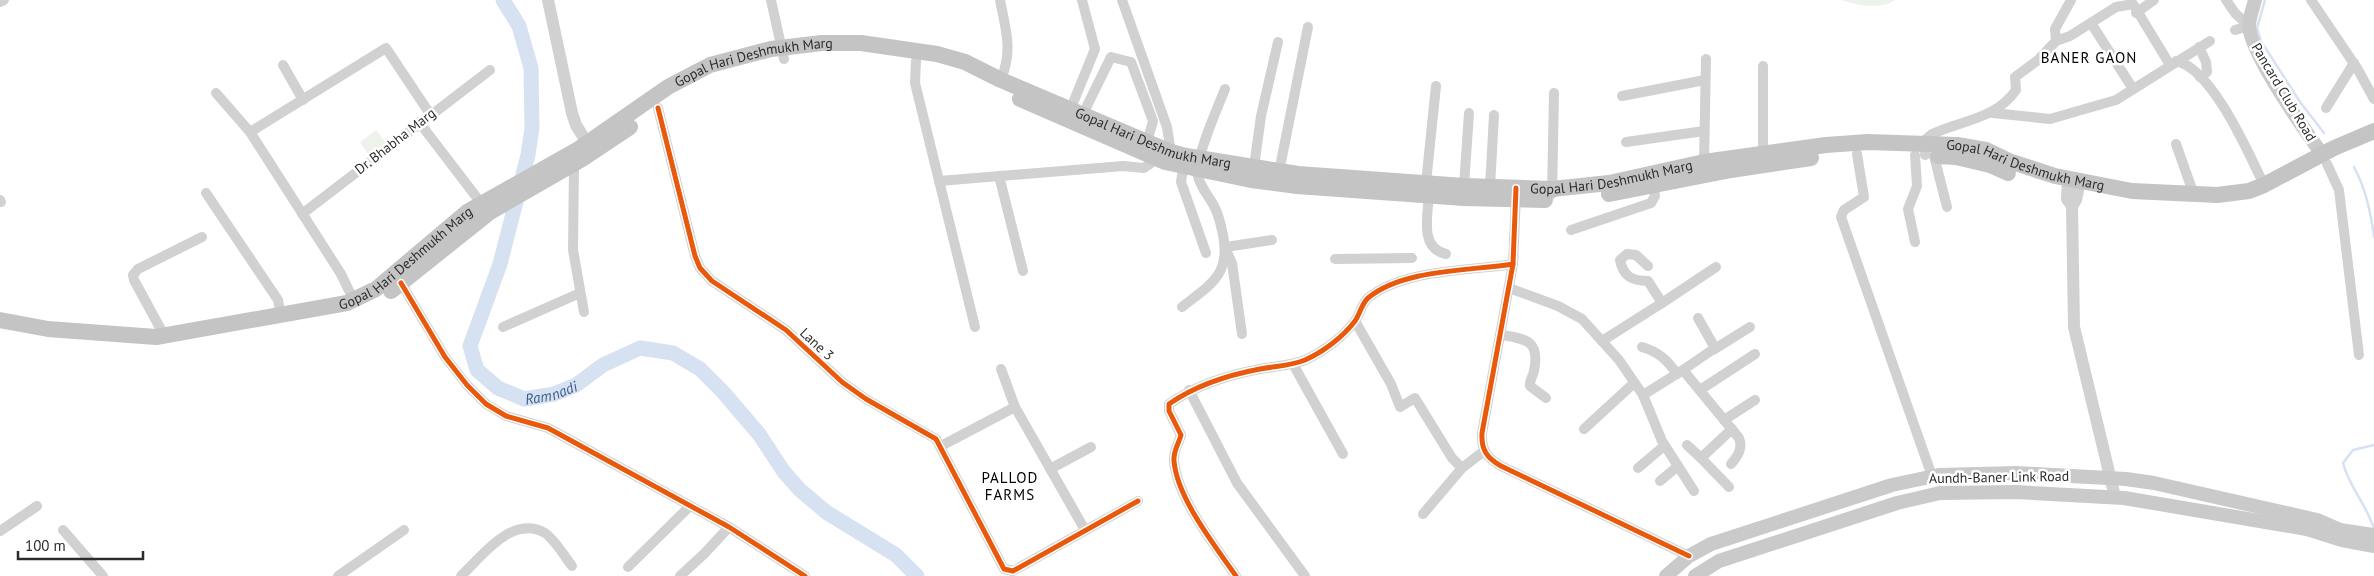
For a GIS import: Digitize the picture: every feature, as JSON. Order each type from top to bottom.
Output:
[{"type":"main road","name":"Pancard Club Road","points":[[2255,0],[2249,26],[2260,56],[2306,132],[2325,159]]},
{"type":"main road","name":"Gopal Hari Deshmukh Marg","points":[[0,320],[48,330],[160,341],[281,315],[303,317],[354,301],[376,289],[467,212],[486,205],[538,177],[689,75],[728,60],[845,42],[918,50],[965,62],[1002,80],[1147,142],[1180,160],[1428,188],[1516,194],[1602,195],[1782,161],[1857,154],[1925,153],[1982,149],[2073,189],[2131,202],[2198,206],[2236,204],[2269,195],[2325,159],[2374,131]]},
{"type":"main road","name":"Gopal Hari Deshmukh Marg","points":[[538,177],[574,164],[658,108],[695,85],[714,76],[783,53],[860,54],[916,61],[961,73],[1180,160],[1277,184],[1428,188],[1490,187],[1516,194]]},
{"type":"main road","name":"Gopal Hari Deshmukh Marg","points":[[1552,194],[1704,162],[1763,152],[1848,143],[1925,153]]},
{"type":"main road","name":"Gopal Hari Deshmukh Marg","points":[[2073,189],[2194,195],[2234,194],[2264,185],[2325,159],[2374,143]]},
{"type":"main road","name":"Gopal Hari Deshmukh Marg","points":[[0,331],[47,341],[160,341],[303,317],[351,314],[375,302],[401,283],[486,205]]},
{"type":"main road","name":"Aundh-Baner Link Road","points":[[1666,576],[1689,556],[1720,541],[1892,485],[1932,476],[2016,473],[2110,478],[2154,483],[2312,525]]},
{"type":"main road","name":"Aundh-Baner Link Road","points":[[1697,574],[1719,561],[1920,497],[1940,493],[2016,492],[2114,497],[2312,525]]},
{"type":"main road","points":[[2312,525],[2357,538],[2374,546]]},
{"type":"main road","points":[[2357,538],[2374,535]]},
{"type":"main road","points":[[1689,556],[1697,574]]},
{"type":"street","points":[[0,2],[4,0]]},
{"type":"street","points":[[548,0],[572,113],[576,125],[587,143]]},
{"type":"street","points":[[771,0],[783,53]]},
{"type":"street","points":[[1000,0],[1009,49],[1008,64],[1002,80]]},
{"type":"street","points":[[1077,111],[1095,49],[1082,0]]},
{"type":"street","points":[[1122,0],[1180,160],[1202,187],[1217,212],[1226,249],[1232,263],[1242,334]]},
{"type":"street","points":[[2056,41],[2055,29],[2071,0]]},
{"type":"street","points":[[2136,12],[2154,0]]},
{"type":"street","points":[[2226,0],[2235,13],[2249,26]]},
{"type":"street","points":[[2311,0],[2354,63],[2374,99]]},
{"type":"street","points":[[1993,113],[2016,90],[2015,77],[2038,60],[2056,41],[2070,36],[2116,7],[2133,4],[2136,12],[2173,63],[2188,66],[2200,77],[2229,115],[2264,185]]},
{"type":"street","points":[[2091,23],[2133,89]]},
{"type":"street","points":[[2235,30],[2249,26]]},
{"type":"street","points":[[1279,172],[1308,27]]},
{"type":"street","points":[[1915,242],[1908,209],[1914,199],[1925,153],[1926,139],[1932,134],[1993,113],[2019,114],[2039,119],[2060,117],[2116,100],[2210,41]]},
{"type":"street","points":[[1254,168],[1261,116],[1278,42]]},
{"type":"street","points":[[2199,47],[2207,67],[2207,72],[2200,77]]},
{"type":"street","points":[[250,132],[386,48],[430,114]]},
{"type":"street","points":[[1077,111],[1111,57],[1131,62],[1153,121],[1147,142]]},
{"type":"street","points":[[1704,162],[1706,59]]},
{"type":"street","points":[[916,61],[915,83],[975,327]]},
{"type":"street","points":[[2326,108],[2354,63]]},
{"type":"street","points":[[283,65],[303,100]]},
{"type":"street","points":[[1763,66],[1763,152]]},
{"type":"street","name":"Dr. Bhabha Marg","points":[[302,214],[419,122],[490,70]]},
{"type":"street","points":[[1622,96],[1705,80]]},
{"type":"street","points":[[1436,86],[1428,188],[1428,243],[1434,250],[1446,254]]},
{"type":"street","points":[[1206,253],[1181,182],[1180,160],[1225,89]]},
{"type":"street","points":[[1552,194],[1554,92]]},
{"type":"street","points":[[216,93],[250,132],[341,274],[354,301]]},
{"type":"street","name":"Lane 3","points":[[658,108],[695,256],[705,275],[786,330],[854,391],[928,432],[941,446],[1001,566],[1007,571],[1013,570],[1085,530]]},
{"type":"street","points":[[1464,186],[1469,113]]},
{"type":"street","points":[[1490,187],[1494,115]]},
{"type":"street","points":[[419,122],[486,205]]},
{"type":"street","points":[[1626,142],[1704,131]]},
{"type":"street","points":[[2176,144],[2194,195]]},
{"type":"street","points":[[1925,153],[1947,207]]},
{"type":"street","points":[[1857,154],[1864,197],[1844,210],[1841,217],[1932,476]]},
{"type":"street","points":[[2325,159],[2339,190],[2360,355]]},
{"type":"street","points":[[939,181],[1122,166],[1144,168],[1180,160]]},
{"type":"street","points":[[574,164],[574,250],[584,312]]},
{"type":"street","points":[[999,176],[1023,271]]},
{"type":"street","points":[[1571,230],[1651,203],[1656,196],[1653,185]]},
{"type":"street","points":[[2073,189],[2074,328],[2114,497]]},
{"type":"street","points":[[206,193],[278,300],[281,315]]},
{"type":"street","points":[[1516,194],[1514,264],[1482,434],[1484,451],[1490,460],[1501,466],[1689,556]]},
{"type":"street","points":[[160,341],[133,275],[138,269],[202,237]]},
{"type":"street","points":[[1226,249],[1272,240]]},
{"type":"street","points":[[1182,308],[1217,278],[1223,269],[1226,249]]},
{"type":"street","points":[[1648,266],[1636,255],[1627,254],[1620,260],[1628,277],[1633,280],[1648,281],[1662,303]]},
{"type":"street","points":[[1335,259],[1412,258]]},
{"type":"street","points":[[1236,576],[1200,524],[1179,480],[1174,453],[1181,435],[1169,404],[1189,390],[1246,372],[1293,364],[1318,354],[1355,320],[1366,299],[1387,286],[1412,276],[1514,264]]},
{"type":"street","points":[[1602,342],[1716,268]]},
{"type":"street","points":[[401,283],[445,357],[467,385],[486,404],[506,416],[548,428],[730,527],[805,576]]},
{"type":"street","points":[[1509,288],[1558,306],[1582,319],[1643,395],[1664,446],[1694,492]]},
{"type":"street","points":[[503,327],[580,293]]},
{"type":"street","points":[[1698,318],[1714,346],[1713,350]]},
{"type":"street","points":[[1355,320],[1391,384],[1400,407],[1415,398],[1452,458],[1462,468]]},
{"type":"street","points":[[1643,395],[1750,327]]},
{"type":"street","points":[[1502,335],[1522,338],[1531,343],[1535,350],[1535,357],[1534,372],[1530,386],[1546,398]]},
{"type":"street","points":[[1642,347],[1655,351],[1700,390],[1732,429],[1741,443],[1739,452],[1731,464]]},
{"type":"street","points":[[1700,390],[1754,354]]},
{"type":"street","points":[[1293,364],[1343,454]]},
{"type":"street","points":[[1001,369],[1015,407],[1085,530],[1138,500]]},
{"type":"street","points":[[1584,429],[1634,383]]},
{"type":"street","points":[[1189,390],[1237,483],[1305,576]]},
{"type":"street","points":[[1724,420],[1755,400]]},
{"type":"street","points":[[941,446],[1015,407]]},
{"type":"street","points":[[1701,458],[1732,429]]},
{"type":"street","points":[[1688,444],[1729,488]]},
{"type":"street","points":[[1638,468],[1664,446]]},
{"type":"street","points":[[1050,469],[1091,447]]},
{"type":"street","points":[[1423,514],[1462,468],[1484,451]]},
{"type":"street","points":[[1660,481],[1678,466]]},
{"type":"street","points":[[0,531],[37,506]]},
{"type":"street","points":[[628,567],[690,506]]},
{"type":"street","points":[[680,576],[730,527]]},
{"type":"street","points":[[461,576],[506,534],[521,529],[545,534],[572,566]]},
{"type":"street","points":[[64,530],[103,576]]},
{"type":"street","points":[[338,576],[404,530]]},
{"type":"shaded area","points":[[1841,0],[1896,0],[1882,5],[1869,6]]},
{"type":"shaded area","points":[[376,130],[386,143],[369,155],[360,142]]},
{"type":"waterway","name":"Ramnadi","points":[[503,0],[519,26],[531,68],[532,128],[528,155],[500,264],[470,346],[477,370],[498,388],[524,399],[554,394],[576,385],[603,365],[640,348],[673,353],[700,369],[723,392],[759,434],[784,472],[800,490],[826,512],[896,555],[917,576]]},
{"type":"waterway","points":[[2265,0],[2257,28],[2261,41],[2300,102],[2324,133]]},
{"type":"waterway","points":[[2354,167],[2367,201],[2374,237]]},
{"type":"waterway","points":[[2374,445],[2353,450],[2343,463],[2349,480],[2374,529]]},
{"type":"cycle path","points":[[658,108],[695,256],[700,268],[712,281],[786,330],[842,382],[866,399],[936,439],[1004,569],[1013,571],[1138,501]]},
{"type":"cycle path","points":[[1516,188],[1513,264],[1482,433],[1484,449],[1489,457],[1501,466],[1689,556]]},
{"type":"cycle path","points":[[1236,576],[1198,521],[1182,490],[1174,461],[1175,450],[1181,435],[1169,411],[1169,404],[1201,386],[1236,374],[1294,364],[1312,357],[1345,333],[1355,321],[1368,298],[1382,288],[1399,281],[1437,273],[1513,264]]},
{"type":"cycle path","points":[[401,283],[445,357],[467,385],[486,404],[506,416],[548,428],[729,527],[805,576]]},
{"type":"district","name":"BANER GAON","points":[[2089,57]]},
{"type":"district","name":"PALLOD FARMS","points":[[1010,486]]}]
